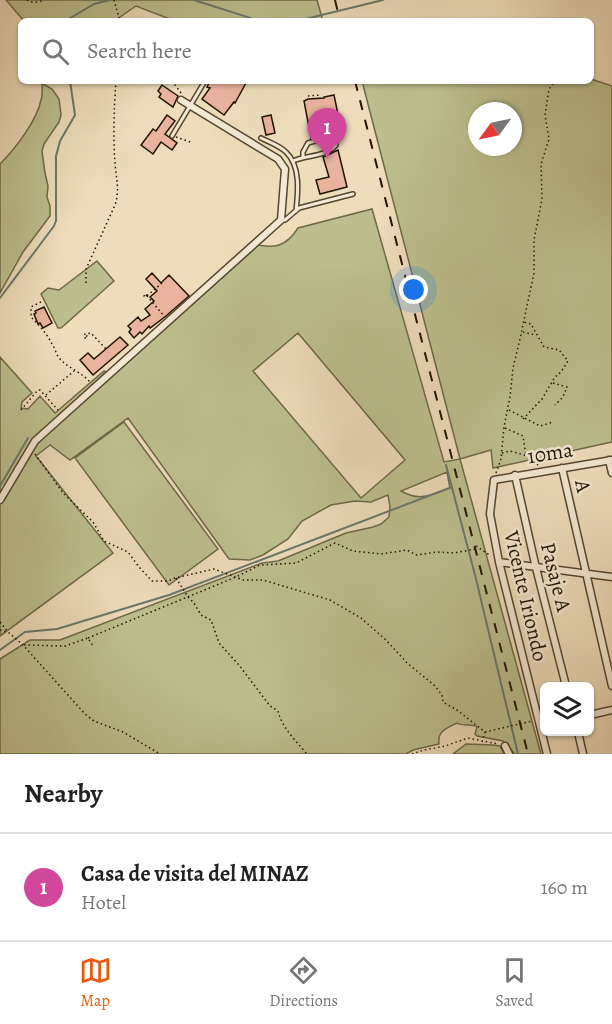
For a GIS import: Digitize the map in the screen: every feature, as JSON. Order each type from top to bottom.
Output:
[{"type":"street","points":[[0,500],[35,441],[281,220],[285,169],[278,159],[181,100]]},
{"type":"street","points":[[611,460],[612,473]]},
{"type":"street","name":"10ma","points":[[494,480],[611,460]]},
{"type":"street","name":"A","points":[[562,468],[612,686]]},
{"type":"street","name":"Pasaje A","points":[[515,475],[565,682]]},
{"type":"street","name":"Vicente Iriondo","points":[[494,480],[490,514],[499,562],[540,722]]},
{"type":"street","points":[[499,562],[612,577]]},
{"type":"street","points":[[594,714],[612,710]]},
{"type":"street","name":"Vicente Iriondo","points":[[544,736],[547,754]]},
{"type":"street","points":[[579,736],[583,754]]},
{"type":"street","points":[[505,746],[509,754]]},
{"type":"lane","points":[[172,136],[203,84]]},
{"type":"lane","points":[[293,161],[332,149],[336,145],[334,138],[329,137],[308,143],[303,157]]},
{"type":"lane","points":[[261,138],[285,151],[293,161],[296,171],[296,211]]},
{"type":"lane","points":[[281,220],[285,220],[299,208],[353,194]]},
{"type":"path","points":[[27,0],[30,2],[43,0]]},
{"type":"path","points":[[114,0],[119,18]]},
{"type":"path","points":[[86,283],[86,269],[118,195],[115,161],[116,84]]},
{"type":"path","points":[[494,480],[501,459],[513,368],[534,273],[534,240],[542,199],[541,164],[549,139],[545,115],[549,89],[553,84]]},
{"type":"path","points":[[308,96],[320,95]]},
{"type":"path","points":[[172,136],[193,143]]},
{"type":"path","points":[[162,284],[144,296],[146,297],[147,296],[168,321]]},
{"type":"path","points":[[40,302],[31,307],[31,317],[52,343],[59,357],[74,371],[81,373],[94,387]]},
{"type":"path","points":[[523,419],[542,399],[568,361],[559,350],[544,347],[531,324],[524,322]]},
{"type":"path","points":[[522,332],[537,336]]},
{"type":"path","points":[[86,336],[85,338],[85,334],[91,333],[106,349]]},
{"type":"path","points":[[45,395],[74,371]]},
{"type":"path","points":[[553,382],[567,387],[563,397],[555,405]]},
{"type":"path","points":[[21,410],[40,390],[63,416]]},
{"type":"path","points":[[508,410],[540,426],[553,422]]},
{"type":"path","points":[[504,427],[523,436],[526,457]]},
{"type":"path","points":[[29,449],[37,456],[63,493],[93,522],[105,541],[128,552],[152,581],[168,581],[214,568],[243,580],[263,580],[330,600],[361,618],[387,640],[407,663],[434,685],[442,695],[443,702],[485,732]]},
{"type":"path","points":[[501,454],[510,451],[535,458],[540,471]]},
{"type":"path","points":[[23,645],[65,646],[188,597],[260,565],[296,563],[335,543],[353,551],[381,554],[407,550],[416,555],[437,552],[454,553],[475,549],[476,546],[499,562]]},
{"type":"path","points":[[176,578],[201,615],[211,620],[219,643],[270,706],[278,711],[286,729],[308,754]]},
{"type":"path","points":[[0,622],[85,714],[94,721],[123,732],[160,754]]},
{"type":"path","points":[[0,630],[8,632]]},
{"type":"path","points":[[88,638],[93,646]]},
{"type":"path","points":[[485,732],[538,719]]},
{"type":"path","points":[[482,741],[485,732]]},
{"type":"path","points":[[412,754],[468,738],[505,746]]},
{"type":"green space","points":[[6,0],[317,0],[322,18],[167,18],[136,6],[118,18],[21,18]]},
{"type":"green space","points":[[594,80],[612,86],[612,442],[493,468],[491,450],[460,459],[363,84],[594,84]]},
{"type":"green space","points":[[42,84],[52,89],[59,99],[61,115],[42,151],[50,216],[23,252],[0,293],[0,164],[30,126],[39,108]]},
{"type":"green space","points":[[372,209],[444,462],[460,459],[541,754],[515,754],[503,741],[477,736],[475,734],[477,727],[457,723],[441,733],[439,744],[406,754],[0,754],[0,659],[30,640],[60,640],[262,563],[278,561],[346,533],[373,527],[389,517],[388,495],[371,502],[355,501],[331,505],[302,521],[288,539],[263,555],[250,560],[229,559],[128,418],[70,460],[50,445],[36,456],[113,553],[0,636],[0,500],[35,441],[254,244],[279,245],[289,239],[298,228]],"holes":[[[298,333],[405,460],[361,498],[253,371]],[[447,472],[450,488],[420,497],[401,491]]]},
{"type":"green space","points":[[97,261],[114,281],[61,328],[58,328],[41,294],[48,288],[59,290]]},
{"type":"green space","points":[[0,357],[32,393],[22,402],[21,408],[28,409],[40,396],[55,413],[104,371],[106,372],[31,442],[0,495]]},
{"type":"green space","points":[[124,422],[218,549],[169,585],[75,458]]},
{"type":"green space","points":[[466,744],[500,746],[504,754],[453,754]]},
{"type":"building","points":[[208,84],[245,84],[235,103],[224,115],[202,99],[210,88],[207,87]]},
{"type":"building","points":[[162,85],[178,96],[173,107],[159,97],[161,94],[158,91]]},
{"type":"building","points":[[334,95],[341,129],[321,133],[322,135],[311,138],[304,101]]},
{"type":"building","points":[[167,115],[175,121],[165,134],[177,143],[172,150],[161,142],[153,154],[141,145],[153,129],[156,131]]},
{"type":"building","points":[[271,115],[275,133],[266,135],[262,117]]},
{"type":"building","points":[[338,150],[347,187],[320,194],[316,180],[329,177],[323,157]]},
{"type":"building","points":[[152,273],[161,283],[169,275],[189,296],[166,316],[134,338],[128,326],[138,317],[141,321],[150,315],[145,309],[154,301],[150,297],[157,291],[146,279]]},
{"type":"building","points":[[44,307],[52,323],[43,328],[40,323],[38,324],[34,314],[35,311]]},
{"type":"building","points":[[120,337],[128,345],[93,375],[80,360],[88,353],[94,359]]},
{"type":"waterway","points":[[70,18],[94,4],[110,0]]},
{"type":"waterway","points":[[194,0],[251,18]]},
{"type":"waterway","points":[[309,18],[383,0]]},
{"type":"waterway","points":[[0,298],[56,221],[56,156],[60,141],[75,115],[70,84]]},
{"type":"waterway","points":[[0,486],[28,438]]},
{"type":"waterway","points":[[446,465],[518,754]]},
{"type":"waterway","points":[[0,650],[25,632],[57,629],[169,595],[452,487]]},
{"type":"railway","points":[[335,0],[339,18]]},
{"type":"railway","points":[[356,84],[528,754]]},
{"type":"place","name":"Casa de visita del MINAZ","points":[[327,158]]}]
